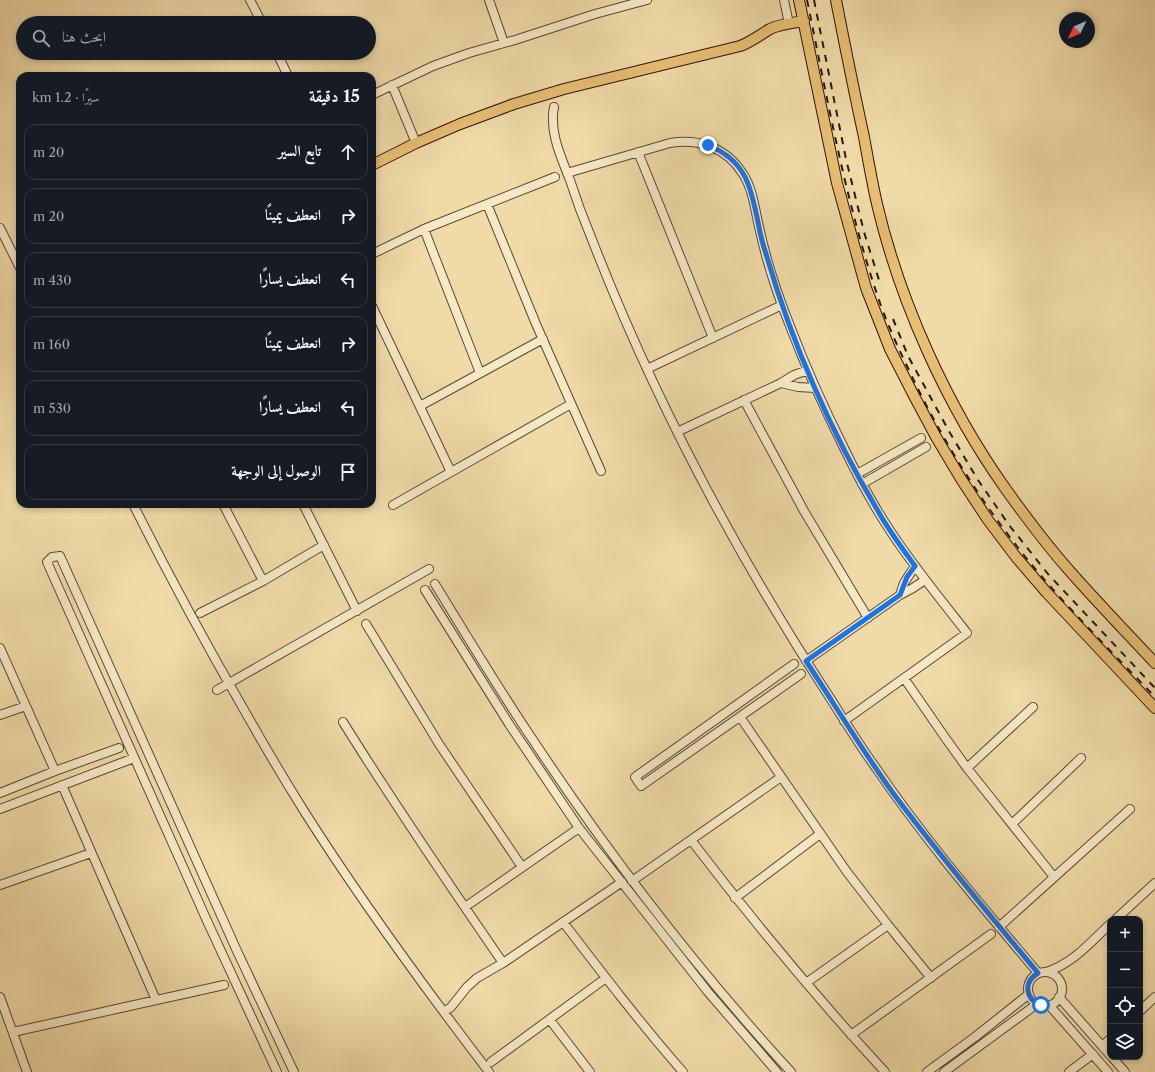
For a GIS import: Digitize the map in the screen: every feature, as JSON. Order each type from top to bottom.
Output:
[{"type":"main road","points":[[799,0],[837,184],[866,288],[890,350],[960,479],[988,520],[1016,557],[1076,625],[1155,708]]},
{"type":"main road","points":[[836,0],[877,204],[891,254],[908,303],[950,398],[1004,487],[1035,529],[1068,569],[1155,663]]},
{"type":"main road","points":[[376,163],[416,143],[466,122],[527,100],[744,44],[772,29],[804,21]]},
{"type":"street","points":[[250,0],[258,16]]},
{"type":"street","points":[[489,0],[504,43]]},
{"type":"street","points":[[376,93],[421,71],[451,59],[595,14],[647,0]]},
{"type":"street","points":[[784,0],[789,24]]},
{"type":"street","points":[[280,60],[286,72]]},
{"type":"street","points":[[392,85],[416,143]]},
{"type":"street","points":[[554,107],[553,121],[555,137],[581,212],[610,286],[647,369],[710,497],[762,589],[806,661],[844,721],[902,805],[999,927],[1042,973],[1053,974],[1059,980],[1062,987],[1059,997],[1055,1002],[1045,1006],[1037,1004],[1032,1000],[1028,987],[1030,981],[1035,975],[1042,973],[1058,968],[1069,961],[1107,927]]},
{"type":"street","points":[[567,173],[670,143],[693,142],[715,148],[722,152],[734,162],[744,174],[750,188],[761,237],[782,305],[815,388],[832,424],[862,484],[890,532],[925,580],[968,633],[844,721]]},
{"type":"street","points":[[638,152],[713,338]]},
{"type":"street","points":[[376,252],[424,229],[555,177]]},
{"type":"street","points":[[487,204],[543,339],[601,471]]},
{"type":"street","points":[[0,228],[16,260]]},
{"type":"street","points":[[424,229],[480,373]]},
{"type":"street","points":[[647,369],[782,305]]},
{"type":"street","points":[[376,314],[451,472]]},
{"type":"street","points":[[420,406],[543,339]]},
{"type":"street","points":[[678,432],[781,383],[794,375],[808,370]]},
{"type":"street","points":[[781,383],[798,387],[815,388]]},
{"type":"street","points":[[744,400],[804,512],[868,618]]},
{"type":"street","points":[[393,504],[572,404]]},
{"type":"street","points":[[857,474],[921,438]]},
{"type":"street","points":[[862,484],[926,447]]},
{"type":"street","points":[[135,508],[159,557],[192,618],[274,762],[321,836],[392,942],[489,1072]]},
{"type":"street","points":[[225,508],[263,581]]},
{"type":"street","points":[[305,508],[357,611]]},
{"type":"street","points":[[200,613],[263,581],[324,545]]},
{"type":"street","points":[[277,1072],[208,924],[47,562],[52,557],[60,556],[294,1072]]},
{"type":"street","points":[[900,595],[907,577],[915,566]]},
{"type":"street","points":[[217,690],[429,569]]},
{"type":"street","points":[[806,661],[900,595],[925,580]]},
{"type":"street","points":[[435,584],[503,696],[583,814],[632,881],[713,982],[791,1072]]},
{"type":"street","points":[[424,590],[509,724],[579,828],[708,992],[777,1072]]},
{"type":"street","points":[[442,618],[452,613]]},
{"type":"street","points":[[366,624],[439,744],[522,867]]},
{"type":"street","points":[[0,648],[55,771]]},
{"type":"street","points":[[794,664],[635,777],[641,786],[801,674]]},
{"type":"street","points":[[904,678],[967,768],[1054,877]]},
{"type":"street","points":[[765,685],[772,695]]},
{"type":"street","points":[[0,715],[26,706]]},
{"type":"street","points":[[967,768],[1033,707]]},
{"type":"street","points":[[740,717],[847,872],[931,978]]},
{"type":"street","points":[[343,722],[380,783],[504,962]]},
{"type":"street","points":[[0,793],[119,748]]},
{"type":"street","points":[[0,809],[134,758]]},
{"type":"street","points":[[1012,824],[1081,758]]},
{"type":"street","points":[[632,881],[781,777]]},
{"type":"street","points":[[62,785],[156,1000]]},
{"type":"street","points":[[999,927],[1130,809]]},
{"type":"street","points":[[163,822],[169,817],[177,816]]},
{"type":"street","points":[[465,907],[579,828]]},
{"type":"street","points":[[735,898],[820,834]]},
{"type":"street","points":[[691,840],[735,898],[806,983],[885,1072]]},
{"type":"street","points":[[0,886],[91,852]]},
{"type":"street","points":[[444,1012],[457,1000],[472,982],[622,882]]},
{"type":"street","points":[[1119,916],[1155,883]]},
{"type":"street","points":[[563,922],[647,1030],[683,1072]]},
{"type":"street","points":[[806,983],[888,925]]},
{"type":"street","points":[[851,1035],[991,934]]},
{"type":"street","points":[[491,1062],[606,978]]},
{"type":"street","points":[[13,1032],[224,985]]},
{"type":"street","points":[[927,1072],[980,1033],[1029,994]]},
{"type":"street","points":[[0,997],[27,1072]]},
{"type":"street","points":[[1059,997],[1107,1052]]},
{"type":"street","points":[[1143,1008],[1155,997]]},
{"type":"street","points":[[944,1072],[1037,1004]]},
{"type":"street","points":[[1049,1005],[1108,1072]]},
{"type":"street","points":[[550,1020],[590,1072]]},
{"type":"street","points":[[1083,1043],[1085,1026]]},
{"type":"street","points":[[1102,1046],[1107,1042]]},
{"type":"street","points":[[1070,1072],[1093,1054]]},
{"type":"street","points":[[1114,1060],[1125,1072]]},
{"type":"railway","points":[[807,0],[830,115],[857,229],[884,314],[898,348],[919,391],[957,459],[985,503],[1016,545],[1061,599],[1155,697]]},
{"type":"railway","points":[[814,0],[846,159],[864,232],[879,280]]},
{"type":"railway","points":[[893,319],[908,356],[950,433],[978,480],[1009,525],[1048,574],[1155,688]]},
{"type":"route","points":[[708,145],[728,156],[744,174],[748,181],[773,279],[808,370],[832,424],[862,484],[890,532],[915,566],[907,577],[900,595],[806,661],[894,794],[962,882],[1038,973],[1030,981],[1028,991],[1032,1000],[1041,1005]]}]
